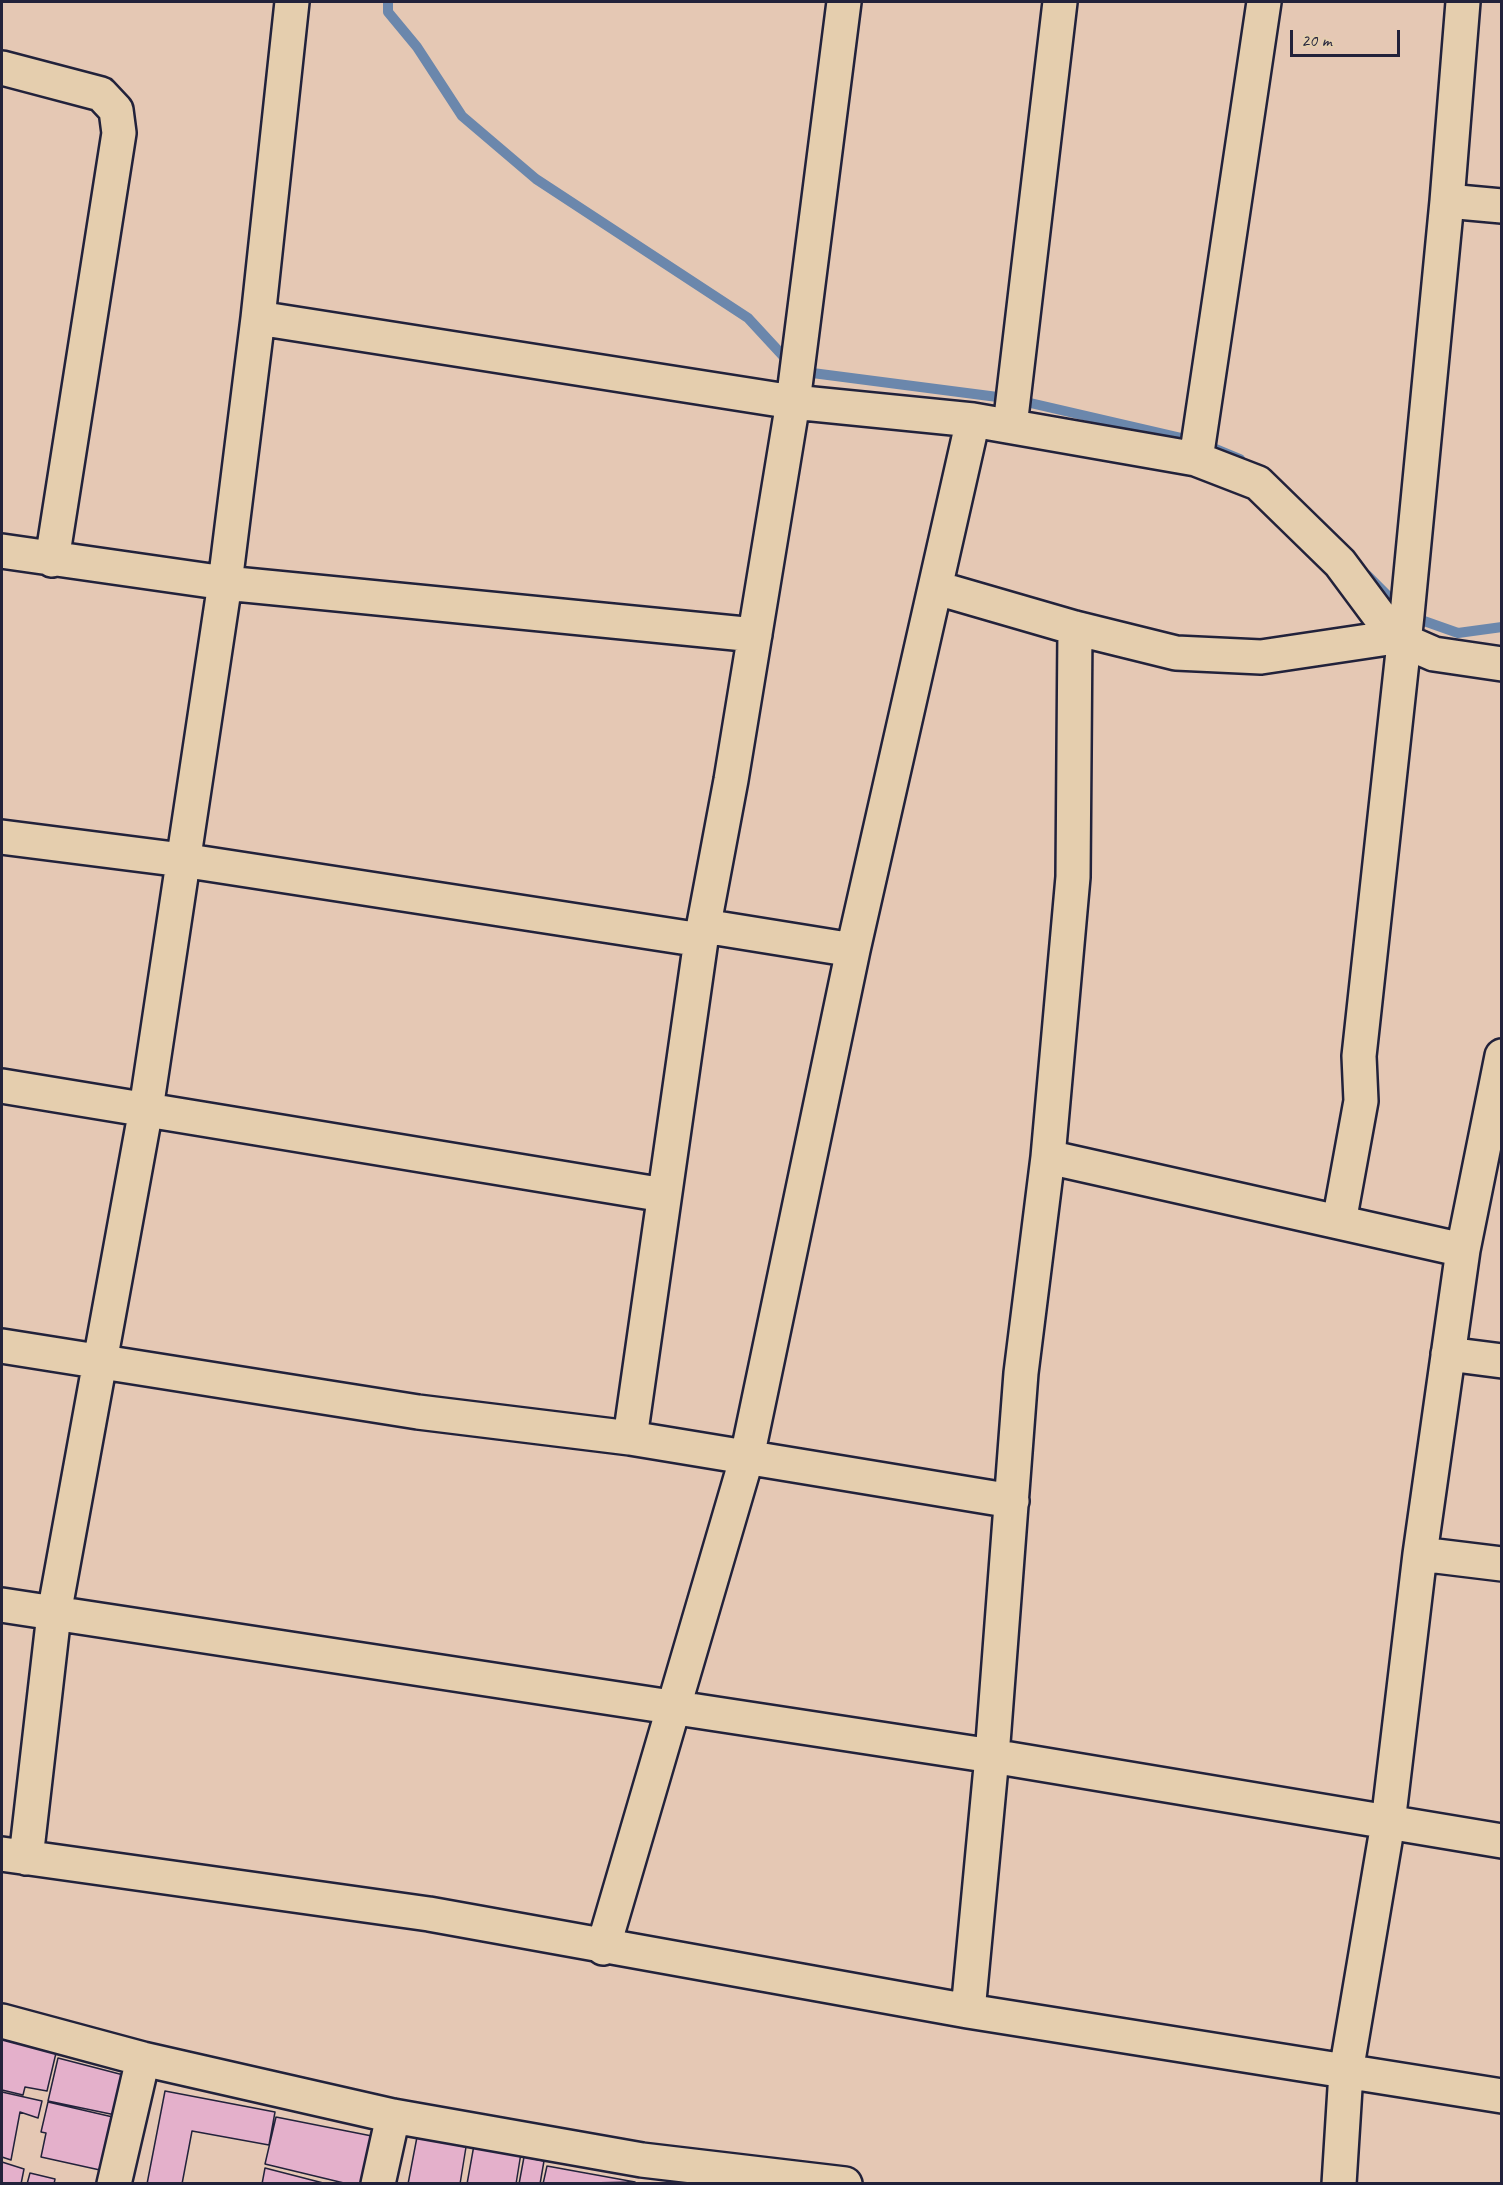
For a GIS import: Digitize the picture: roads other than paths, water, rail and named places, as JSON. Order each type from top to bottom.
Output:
[{"type":"street","points":[[292,2],[258,318],[225,583],[146,1109],[102,1361],[54,1614],[14,1856],[429,1914],[603,1948],[968,2011],[1502,2096]]},
{"type":"street","points":[[630,1438],[702,933],[793,402],[844,2]]},
{"type":"street","points":[[1010,426],[1060,2]]},
{"type":"street","points":[[1196,459],[1264,2]]},
{"type":"street","points":[[1339,1222],[1361,1101],[1359,1056],[1399,639],[1447,201],[1463,2]]},
{"type":"street","points":[[2,68],[101,94],[116,110],[119,132],[52,560]]},
{"type":"street","points":[[1447,201],[1502,206]]},
{"type":"street","points":[[258,318],[793,402],[973,420],[1196,459],[1258,483],[1340,562],[1399,639],[1434,654],[1502,664]]},
{"type":"street","points":[[603,1948],[747,1457],[853,950],[937,588],[973,420]]},
{"type":"street","points":[[2,551],[52,560],[225,583],[754,635]]},
{"type":"street","points":[[937,588],[1075,628],[1176,652],[1261,657],[1399,639]]},
{"type":"street","points":[[968,2011],[992,1756],[1021,1373],[1048,1156],[1073,877],[1075,628]]},
{"type":"street","points":[[2,837],[702,933],[853,950]]},
{"type":"street","points":[[1339,2184],[1347,2072],[1388,1823],[1420,1554],[1463,1250],[1498,1097],[1502,1056]]},
{"type":"street","points":[[2,1086],[664,1195]]},
{"type":"street","points":[[1048,1156],[1463,1250]]},
{"type":"street","points":[[2,1346],[418,1412],[630,1438],[1012,1501]]},
{"type":"street","points":[[1448,1354],[1502,1361]]},
{"type":"street","points":[[1420,1554],[1502,1564]]},
{"type":"street","points":[[2,1605],[992,1756],[1502,1841]]},
{"type":"street","points":[[2,2021],[142,2060],[640,2172],[845,2184]]},
{"type":"street","points":[[114,2184],[142,2060]]},
{"type":"street","points":[[378,2184],[393,2116]]},
{"type":"waterway","points":[[388,2],[388,12],[417,47],[462,116],[536,179],[748,318],[797,371],[1013,399],[1199,442],[1240,459]]},
{"type":"waterway","points":[[1367,575],[1407,615],[1458,633],[1502,627]]}]
